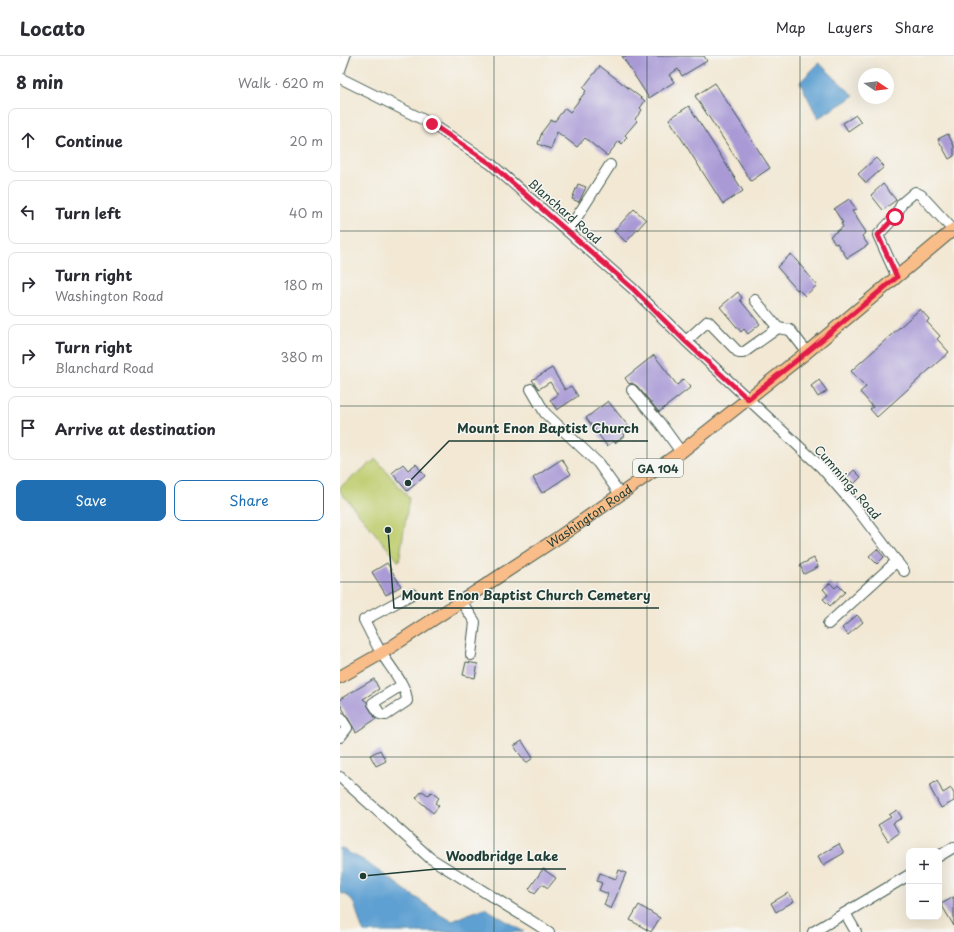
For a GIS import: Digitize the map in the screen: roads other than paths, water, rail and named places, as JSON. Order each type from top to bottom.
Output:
[{"type":"main road","name":"Washington Road","points":[[340,677],[382,654],[559,537],[681,452],[807,352],[954,230]]},
{"type":"street","points":[[340,70],[345,56]]},
{"type":"street","name":"Blanchard Road","points":[[340,78],[432,124],[491,164],[632,288],[686,342],[748,399]]},
{"type":"street","points":[[568,231],[610,165]]},
{"type":"street","points":[[897,277],[878,235],[895,217],[902,202],[915,192],[921,195],[954,230]]},
{"type":"street","points":[[755,300],[778,328],[790,330],[807,352]]},
{"type":"street","points":[[686,342],[708,321],[735,350],[739,353],[744,353],[778,328]]},
{"type":"street","points":[[531,390],[545,413],[598,462],[620,494]]},
{"type":"street","points":[[632,390],[660,423],[681,452]]},
{"type":"street","name":"Cummings Road","points":[[748,399],[821,467],[854,505],[904,571]]},
{"type":"street","points":[[828,624],[897,561]]},
{"type":"street","points":[[402,685],[382,654],[364,620],[412,594]]},
{"type":"street","points":[[461,601],[475,622],[471,655]]},
{"type":"street","points":[[340,717],[347,728],[340,737]]},
{"type":"street","points":[[340,777],[430,858],[549,932]]},
{"type":"street","points":[[942,854],[954,847]]},
{"type":"street","points":[[813,932],[906,877]]},
{"type":"street","points":[[846,913],[856,932]]},
{"type":"water","points":[[819,63],[854,96],[818,118],[800,82]]},
{"type":"water","points":[[340,848],[363,860],[442,916],[453,921],[485,908],[524,932],[364,932],[352,900],[340,893]]},
{"type":"place","name":"Mount Enon Baptist Church","points":[[408,483]]},
{"type":"place","name":"Mount Enon Baptist Church Cemetery","points":[[388,530]]},
{"type":"place","name":"Woodbridge Lake","points":[[363,876]]}]
